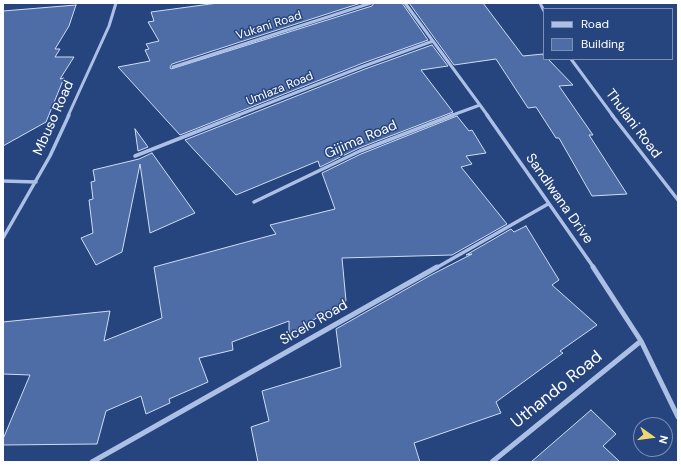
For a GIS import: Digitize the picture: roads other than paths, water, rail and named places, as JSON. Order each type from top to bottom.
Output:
[{"type":"street","name":"Mbuso Road","points":[[3,238],[50,156],[109,26],[116,8],[116,3]]},
{"type":"street","name":"Vukani Road","points":[[173,67],[371,3]]},
{"type":"street","name":"Sandlwana Drive","points":[[405,3],[480,105],[548,204],[593,266],[641,340],[678,417]]},
{"type":"street","name":"Umlaza Road","points":[[135,156],[364,66],[433,41]]},
{"type":"street","name":"Thulani Road","points":[[572,60],[622,129],[678,200]]},
{"type":"street","name":"Gijima Road","points":[[254,202],[360,151],[480,105]]},
{"type":"street","points":[[3,181],[36,182]]},
{"type":"street","name":"Sicelo Road","points":[[92,462],[548,204]]},
{"type":"street","name":"Uthando Road","points":[[492,462],[641,340]]}]
